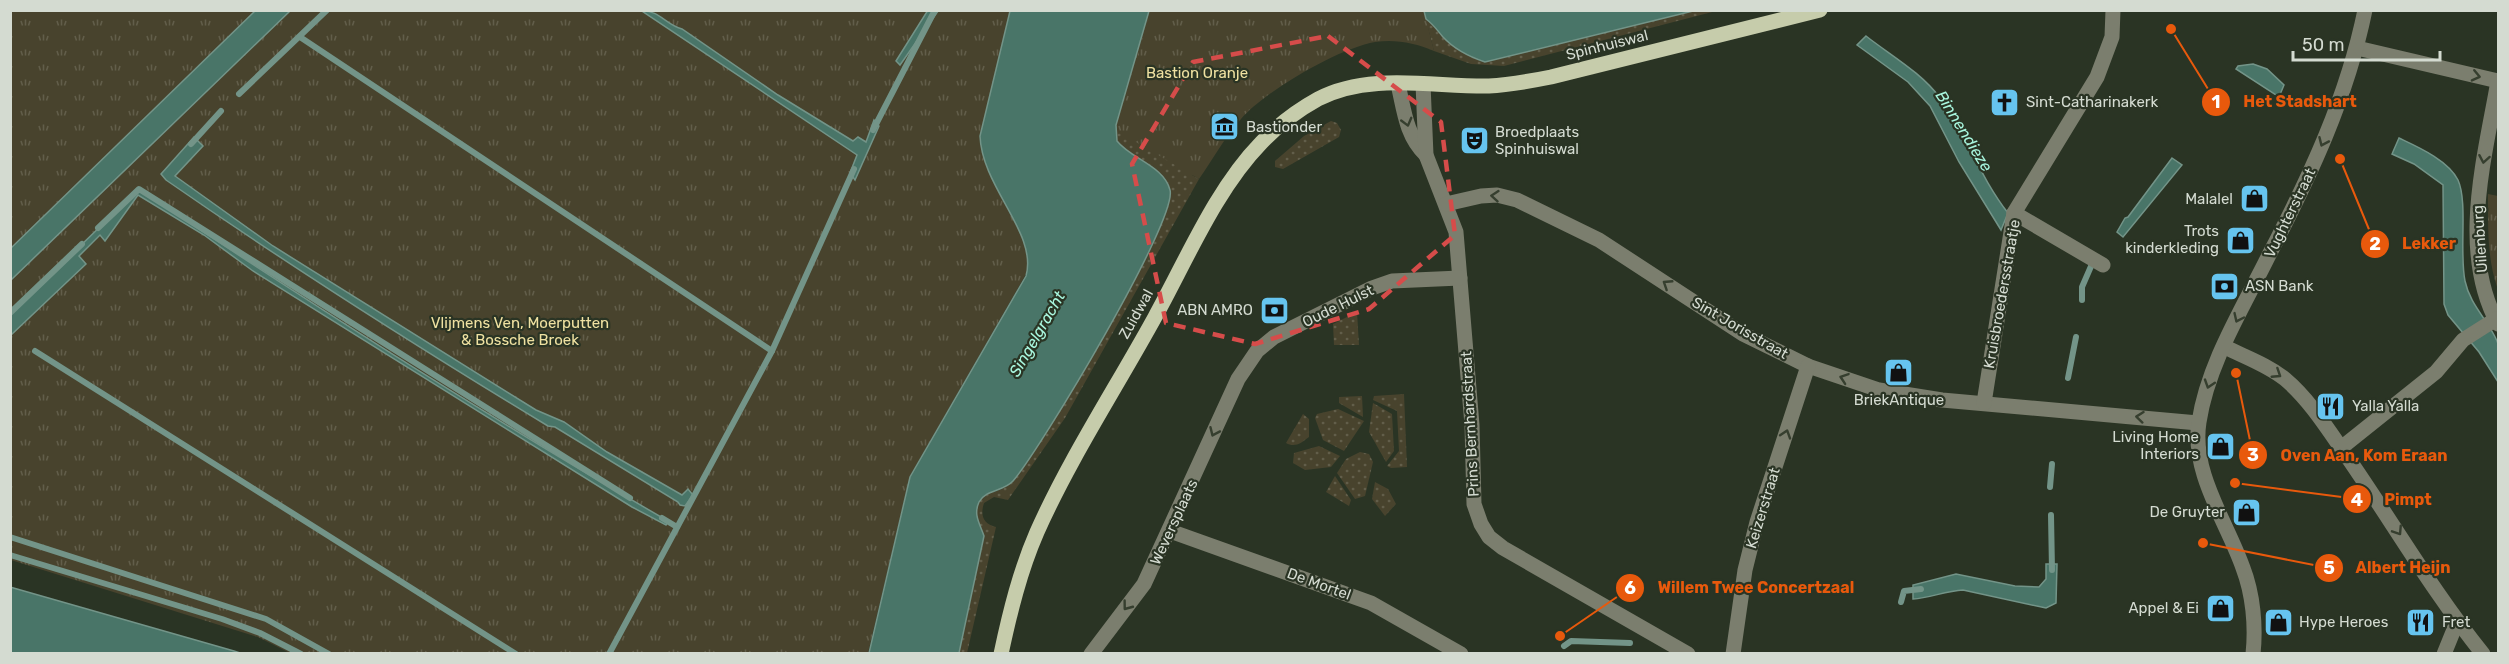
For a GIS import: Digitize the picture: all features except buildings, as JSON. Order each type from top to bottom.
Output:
[{"type":"main road","name":"Spinhuiswal","points":[[1398,84],[1489,86],[1551,77],[1820,10]]},
{"type":"main road","name":"Zuidwal","points":[[1001,654],[1021,572],[1038,531],[1093,427],[1231,181],[1260,143],[1291,117],[1320,98],[1351,87],[1398,84]]},
{"type":"street","points":[[2014,213],[2097,77],[2112,37],[2113,10]]},
{"type":"street","name":"Vughterstraat","points":[[2253,654],[2253,613],[2244,569],[2203,471],[2198,447],[2198,423],[2209,381],[2305,183],[2337,110],[2357,48],[2365,10]]},
{"type":"street","points":[[2357,48],[2498,81]]},
{"type":"street","name":"Uilenburg","points":[[2494,322],[2483,279],[2477,202],[2498,81]]},
{"type":"street","name":"Prins Bernhardstraat","points":[[1398,84],[1408,128],[1416,145],[1426,155]]},
{"type":"street","name":"Prins Bernhardstraat","points":[[1423,84],[1426,155],[1456,232],[1472,425],[1474,504],[1481,524],[1489,537],[1503,548],[1688,654]]},
{"type":"street","name":"Sint Jorisstraat","points":[[1446,204],[1497,195],[1517,200],[1599,240],[1743,334],[1808,366],[1879,390],[1942,400],[2198,423]]},
{"type":"street","name":"Kruisbroedersstraatje","points":[[1984,403],[2014,213],[2103,265]]},
{"type":"street","name":"Oude Hulst","points":[[1238,379],[1257,351],[1274,337],[1372,288],[1392,281],[1460,278]]},
{"type":"street","points":[[2341,448],[2436,372],[2463,340],[2494,322]]},
{"type":"street","points":[[2225,347],[2274,371],[2287,380],[2341,448],[2457,622],[2483,654]]},
{"type":"street","name":"Keizerstraat","points":[[1733,654],[1745,570],[1757,522],[1808,366]]},
{"type":"street","name":"Weversplaats","points":[[1091,654],[1144,584],[1238,379]]},
{"type":"street","name":"De Mortel","points":[[1170,531],[1371,603],[1461,654]]},
{"type":"street","points":[[2444,654],[2457,622]]},
{"type":"highlighted area","points":[[1328,36],[1441,122],[1455,235],[1369,309],[1255,344],[1166,323],[1132,164],[1193,62]]},
{"type":"green space","name":"Vlijmens Ven, Moerputten & Bossche Broek","points":[[10,11],[1010,11],[980,136],[983,155],[990,173],[1024,242],[1027,258],[1026,274],[910,476],[868,653],[290,653],[258,637],[11,560]]},
{"type":"green space","points":[[1149,11],[1167,11],[1192,175],[1199,179],[1065,418],[1008,500],[994,497],[984,503],[982,511],[985,521],[996,527],[967,653],[959,654],[984,537],[977,515],[979,502],[987,494],[1005,487],[1045,434],[1130,290],[1167,210],[1170,190],[1167,183],[1154,169],[1117,141],[1116,125]]},
{"type":"green space","name":"Bastion Oranje","points":[[1151,11],[1424,11],[1434,51],[1405,42],[1375,42],[1342,53],[1303,72],[1267,96],[1241,119],[1199,179],[1117,131],[1116,125]]},
{"type":"green space","points":[[1424,11],[1426,19],[1447,41],[1462,52],[1485,62],[1673,15],[1693,11],[1716,11],[1504,66],[1471,64],[1434,51],[1428,28],[1402,35]]},
{"type":"green space","points":[[1331,121],[1337,123],[1341,130],[1339,137],[1283,169],[1275,167],[1275,161],[1304,136]]},
{"type":"green space","points":[[2488,194],[2498,196],[2498,290],[2490,255]]},
{"type":"green space","points":[[1357,312],[1359,345],[1334,345],[1333,324]]},
{"type":"green space","points":[[1404,394],[1407,467],[1391,468],[1387,466],[1399,451],[1397,411],[1373,400],[1374,396]]},
{"type":"green space","points":[[1362,396],[1363,417],[1339,403],[1339,397]]},
{"type":"green space","points":[[1373,403],[1392,414],[1394,451],[1386,462],[1369,432]]},
{"type":"green space","points":[[1338,409],[1364,421],[1344,451],[1323,440],[1315,418],[1317,414]]},
{"type":"green space","points":[[1303,414],[1309,419],[1309,437],[1295,445],[1286,443]]},
{"type":"green space","points":[[1319,446],[1340,456],[1331,467],[1305,470],[1293,463],[1294,453]]},
{"type":"green space","points":[[1360,452],[1369,454],[1373,462],[1365,496],[1355,499],[1337,473],[1346,459]]},
{"type":"green space","points":[[1335,476],[1351,500],[1349,506],[1326,492]]},
{"type":"green space","points":[[1375,482],[1388,489],[1396,504],[1385,516],[1372,499]]},
{"type":"water","points":[[928,10],[938,11],[900,65],[896,61]]},
{"type":"water","points":[[1424,10],[1693,11],[1485,62],[1462,52],[1447,41],[1426,19]]},
{"type":"water","points":[[255,11],[290,11],[11,280],[11,248]]},
{"type":"water","points":[[642,11],[658,15],[682,29],[778,95],[853,141],[858,137],[866,142],[874,120],[879,126],[855,180],[850,173],[857,155]]},
{"type":"water","name":"Singelgracht","points":[[1010,11],[1149,11],[1116,125],[1117,141],[1154,169],[1167,182],[1170,190],[1167,210],[1131,287],[1050,427],[1013,481],[986,495],[979,502],[977,515],[984,536],[959,653],[869,653],[910,477],[1026,276],[1028,260],[1024,243],[990,174],[983,155],[980,136]]},
{"type":"water","points":[[1866,36],[1915,72],[1940,98],[1989,185],[2008,213],[2001,230],[1959,162],[1930,106],[1908,82],[1857,45]]},
{"type":"water","points":[[2253,64],[2267,69],[2284,85],[2279,97],[2236,69],[2238,66]]},
{"type":"water","points":[[194,137],[203,146],[175,176],[273,246],[536,410],[564,422],[607,452],[682,495],[688,489],[693,495],[685,506],[555,427],[548,426],[403,337],[166,180],[161,174]]},
{"type":"water","points":[[2399,138],[2440,160],[2458,180],[2463,214],[2465,281],[2471,298],[2498,345],[2500,356],[2498,382],[2479,352],[2448,315],[2444,304],[2443,185],[2414,164],[2392,154]]},
{"type":"water","points":[[2172,158],[2182,165],[2123,237],[2117,232],[2125,218]]},
{"type":"water","points":[[139,189],[401,360],[668,521],[666,525],[632,507],[253,271],[204,235],[138,195],[105,241],[100,235],[79,256],[86,264],[11,335],[11,313]]},
{"type":"water","points":[[2046,564],[2057,564],[2056,603],[2046,608],[1963,590],[1913,599],[1913,585],[1956,574],[2015,586],[2039,587],[2046,579]]},
{"type":"water","points":[[10,587],[234,651],[240,653],[11,653]]},
{"type":"waterway","points":[[239,94],[327,10]]},
{"type":"waterway","points":[[873,130],[935,10]]},
{"type":"waterway","points":[[300,37],[772,351]]},
{"type":"waterway","points":[[191,144],[221,111]]},
{"type":"waterway","points":[[609,654],[772,351],[854,169]]},
{"type":"waterway","points":[[98,228],[139,189],[630,498]]},
{"type":"waterway","points":[[10,313],[82,244]]},
{"type":"waterway","name":"Binnendieze","points":[[2082,300],[2082,287],[2092,264]]},
{"type":"waterway","name":"Binnendieze","points":[[2068,378],[2076,337]]},
{"type":"waterway","points":[[35,351],[516,654]]},
{"type":"waterway","name":"Binnendieze","points":[[2050,487],[2052,464]]},
{"type":"waterway","name":"Binnendieze","points":[[2051,515],[2052,570]]},
{"type":"waterway","points":[[662,518],[677,527]]},
{"type":"waterway","points":[[10,537],[266,619],[329,654]]},
{"type":"waterway","points":[[10,555],[222,619],[260,633],[301,654]]},
{"type":"waterway","name":"Binnendieze","points":[[1901,602],[1904,591],[1921,589]]},
{"type":"waterway","name":"Binnendieze","points":[[1564,646],[1571,641],[1630,643]]},
{"type":"place","name":"Het Stadshart","points":[[2171,29]]},
{"type":"place","name":"Sint-Catharinakerk","points":[[2005,102]]},
{"type":"place","name":"Bastionder","points":[[1225,127]]},
{"type":"place","name":"Broedplaats Spinhuiswal","points":[[1474,141]]},
{"type":"place","name":"Lekker","points":[[2340,159]]},
{"type":"place","name":"Malalel","points":[[2254,199]]},
{"type":"place","name":"Trots kinderkleding","points":[[2240,240]]},
{"type":"place","name":"ASN Bank","points":[[2224,286]]},
{"type":"place","name":"ABN AMRO","points":[[1274,310]]},
{"type":"place","name":"BriekAntique","points":[[1899,373]]},
{"type":"place","name":"Oven Aan, Kom Eraan","points":[[2236,373]]},
{"type":"place","name":"Yalla Yalla","points":[[2331,406]]},
{"type":"place","name":"Living Home Interiors","points":[[2220,446]]},
{"type":"place","name":"Pimpt","points":[[2235,483]]},
{"type":"place","name":"De Gruyter","points":[[2246,512]]},
{"type":"place","name":"Albert Heijn","points":[[2203,543]]},
{"type":"place","name":"Appel & Ei","points":[[2220,608]]},
{"type":"place","name":"Hype Heroes","points":[[2278,622]]},
{"type":"place","name":"Fret","points":[[2421,622]]},
{"type":"place","name":"Willem Twee Concertzaal","points":[[1560,636]]}]
